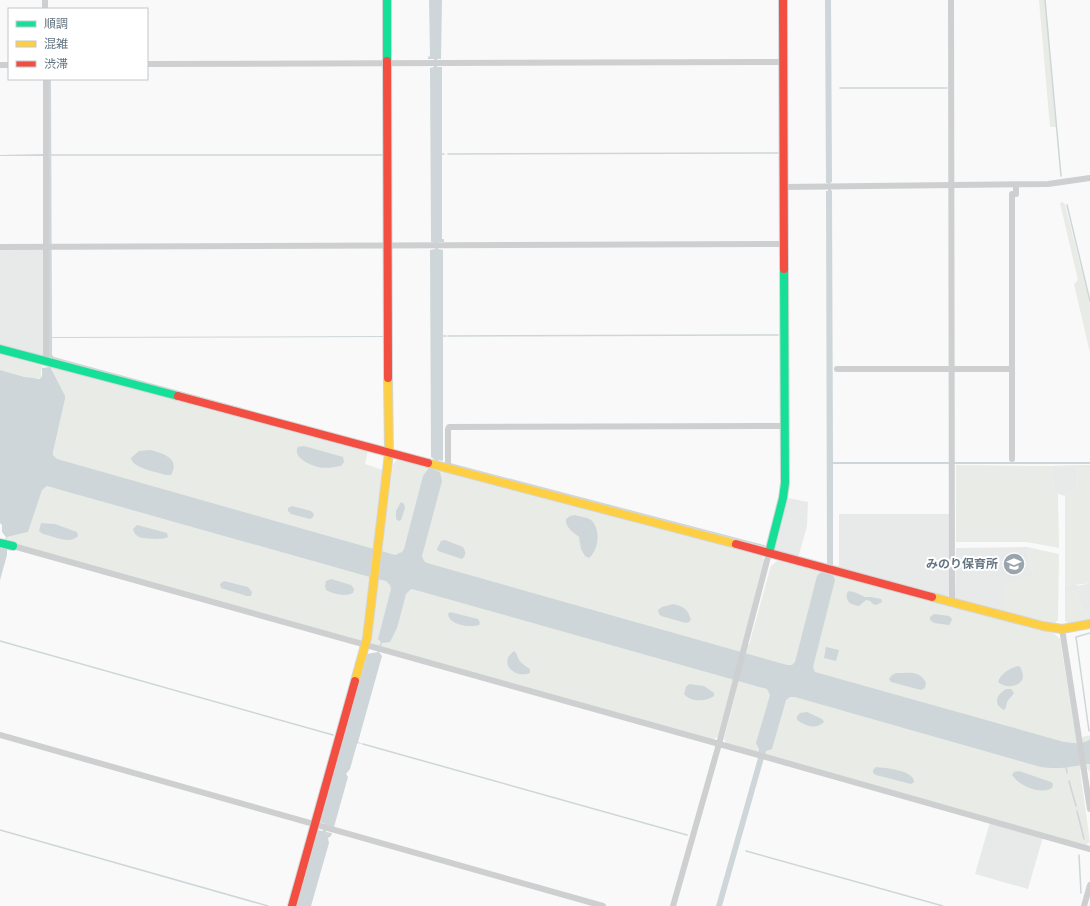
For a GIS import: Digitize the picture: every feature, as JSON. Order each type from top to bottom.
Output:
[{"type":"street","points":[[292,906],[365,645],[389,453],[387,0]]},
{"type":"street","points":[[673,906],[719,744],[783,498],[785,483],[783,0]]},
{"type":"street","points":[[952,0],[952,601]]},
{"type":"street","points":[[148,64],[783,62]]},
{"type":"street","points":[[46,80],[49,247],[46,362]]},
{"type":"street","points":[[784,187],[1055,184],[1090,178]]},
{"type":"street","points":[[1012,459],[1012,194],[1016,194],[1016,185]]},
{"type":"street","points":[[0,247],[784,244]]},
{"type":"street","points":[[0,349],[1043,626],[1062,629],[1090,624]]},
{"type":"street","points":[[837,369],[1012,369]]},
{"type":"street","points":[[448,468],[449,427],[785,426]]},
{"type":"street","points":[[7,545],[1090,849]]},
{"type":"street","points":[[1062,629],[1090,809]]},
{"type":"street","points":[[0,735],[603,906]]},
{"type":"street","points":[[1084,906],[1090,885]]},
{"type":"shaded area","points":[[429,0],[442,0],[441,59],[437,59],[437,67],[442,67],[442,239],[444,239],[444,242],[438,242],[438,249],[443,250],[443,460],[439,460],[438,462],[431,457],[430,250],[435,249],[435,242],[431,242],[430,68],[434,67],[434,59],[428,59],[430,56]]},
{"type":"shaded area","points":[[825,0],[831,0],[832,182],[830,183],[832,191],[833,462],[1090,462],[1090,464],[833,464],[833,565],[839,567],[827,564],[826,191],[828,191],[828,183],[826,183]]},
{"type":"shaded area","points":[[1039,0],[1045,0],[1056,127],[1050,127]]},
{"type":"shaded area","points":[[49,80],[51,80],[52,337],[385,336],[52,338],[52,355],[54,357],[242,408],[241,409],[49,358]]},
{"type":"shaded area","points":[[44,154],[44,156],[0,156],[0,155]]},
{"type":"shaded area","points":[[1062,202],[1065,204],[1090,304],[1090,353],[1074,284],[1078,280],[1060,203]]},
{"type":"shaded area","points":[[44,248],[44,356],[42,358],[0,347],[0,249]]},
{"type":"shaded area","points":[[0,354],[41,365],[43,368],[41,370],[41,378],[33,379],[0,370]]},
{"type":"shaded area","points":[[50,366],[65,396],[53,452],[53,455],[57,459],[395,555],[402,552],[404,549],[423,476],[429,468],[440,472],[442,481],[422,556],[424,561],[427,563],[787,665],[792,665],[795,662],[817,576],[821,572],[833,575],[835,580],[813,667],[815,672],[1064,742],[1081,743],[1090,739],[1090,764],[1061,768],[1041,767],[795,697],[790,697],[786,700],[772,749],[766,751],[722,906],[716,906],[758,758],[759,749],[756,743],[770,695],[767,689],[412,589],[406,594],[397,628],[390,642],[382,643],[379,652],[382,656],[358,742],[365,745],[357,744],[350,769],[346,774],[348,777],[334,827],[328,825],[326,832],[332,833],[328,838],[329,843],[311,906],[296,906],[318,830],[323,831],[325,824],[320,822],[367,654],[378,652],[381,642],[378,639],[391,589],[390,585],[386,581],[47,486],[42,490],[28,532],[7,537],[4,546],[7,548],[7,555],[0,580],[0,547],[3,546],[6,537],[2,532],[2,525],[0,523],[0,370],[25,377],[40,379],[42,376],[42,368]]},
{"type":"shaded area","points":[[51,366],[368,450],[365,464],[383,470],[374,542],[383,544],[393,464],[397,460],[402,460],[762,555],[764,560],[743,643],[749,645],[771,566],[780,559],[1043,629],[1055,634],[1060,639],[1076,738],[1090,736],[1090,739],[1083,743],[1080,766],[1090,764],[1090,772],[1087,769],[1080,770],[1090,842],[1086,845],[727,744],[724,739],[736,691],[731,688],[718,737],[712,740],[372,644],[370,640],[364,638],[361,641],[6,542],[7,537],[28,532],[42,489],[47,486],[54,488],[57,459],[53,455],[53,452],[65,399]]},
{"type":"shaded area","points":[[304,446],[343,457],[344,462],[341,466],[330,468],[315,466],[303,460],[297,454],[298,447]]},
{"type":"shaded area","points":[[150,450],[165,455],[172,460],[174,464],[171,475],[166,475],[140,467],[132,461],[131,458],[139,451]]},
{"type":"shaded area","points":[[956,465],[1052,466],[1055,493],[1058,494],[1059,548],[1027,542],[956,542]]},
{"type":"shaded area","points":[[1078,465],[1076,490],[1065,496],[1055,493],[1052,466]]},
{"type":"shaded area","points":[[1078,465],[1090,465],[1090,583],[1067,585],[1065,583],[1065,496],[1076,490]]},
{"type":"shaded area","points":[[788,498],[808,502],[807,526],[798,558],[773,550]]},
{"type":"shaded area","points":[[401,502],[404,504],[405,508],[401,520],[399,521],[396,519],[396,511]]},
{"type":"shaded area","points":[[292,506],[311,511],[314,514],[313,517],[310,519],[291,514],[288,511],[288,508]]},
{"type":"shaded area","points":[[839,514],[950,514],[950,594],[947,596],[839,568]]},
{"type":"shaded area","points":[[575,515],[591,520],[596,529],[598,539],[597,545],[589,558],[585,556],[581,549],[579,537],[570,529],[566,522],[566,519]]},
{"type":"shaded area","points":[[41,523],[55,524],[77,532],[78,536],[75,539],[66,540],[43,534],[39,531]]},
{"type":"shaded area","points":[[137,525],[167,533],[168,537],[154,539],[139,537],[133,529]]},
{"type":"shaded area","points":[[445,540],[463,547],[465,553],[462,559],[438,551],[437,549],[441,541]]},
{"type":"shaded area","points":[[1027,547],[1033,575],[1006,613],[955,599],[956,548]]},
{"type":"shaded area","points":[[1027,547],[1059,554],[1058,620],[1054,624],[1039,622],[1006,613],[1003,584],[1033,575]]},
{"type":"shaded area","points":[[331,579],[351,585],[354,589],[353,593],[346,595],[332,593],[326,590],[326,581]]},
{"type":"shaded area","points":[[224,581],[248,587],[252,592],[251,596],[221,588],[220,584]]},
{"type":"shaded area","points":[[1065,583],[1067,585],[1075,584],[1078,586],[1090,583],[1090,612],[1083,613],[1076,591],[1065,593]]},
{"type":"shaded area","points":[[849,591],[865,597],[881,599],[882,602],[876,605],[866,600],[859,606],[853,605],[847,599],[847,593]]},
{"type":"shaded area","points":[[1076,591],[1083,613],[1090,612],[1090,620],[1070,624],[1065,621],[1065,593]]},
{"type":"shaded area","points":[[673,604],[686,610],[691,620],[689,622],[686,623],[661,616],[659,614],[658,610],[662,607]]},
{"type":"shaded area","points":[[450,612],[478,619],[480,623],[479,625],[475,626],[460,625],[449,618],[448,614]]},
{"type":"shaded area","points":[[934,614],[949,616],[952,619],[951,622],[949,625],[934,623],[930,620],[930,617]]},
{"type":"shaded area","points":[[826,647],[839,650],[836,661],[824,658]]},
{"type":"shaded area","points":[[514,651],[519,660],[530,669],[530,673],[519,674],[510,669],[507,661],[509,656]]},
{"type":"shaded area","points":[[1018,666],[1023,673],[1021,682],[1017,685],[1007,686],[998,682],[1001,676],[1006,672]]},
{"type":"shaded area","points":[[896,673],[914,673],[921,676],[926,683],[925,688],[921,690],[891,682],[889,679]]},
{"type":"shaded area","points":[[689,684],[704,686],[714,693],[714,696],[703,700],[690,699],[684,694],[686,687]]},
{"type":"shaded area","points":[[1006,689],[1011,689],[1014,693],[1007,702],[1004,710],[998,705],[997,700],[1000,694]]},
{"type":"shaded area","points":[[807,712],[822,719],[824,722],[817,726],[810,726],[797,720],[797,716],[800,713]]},
{"type":"shaded area","points":[[876,767],[904,772],[913,778],[914,782],[911,784],[876,775],[873,773],[873,770]]},
{"type":"shaded area","points":[[1019,771],[1051,782],[1053,784],[1052,788],[1047,790],[1036,790],[1025,786],[1012,775],[1014,772]]},
{"type":"shaded area","points":[[990,822],[1043,837],[1028,889],[975,874]]},
{"type":"waterway","points":[[1045,0],[1061,176]]},
{"type":"waterway","points":[[840,88],[947,88]]},
{"type":"waterway","points":[[448,154],[778,153]]},
{"type":"waterway","points":[[51,155],[383,155]]},
{"type":"waterway","points":[[1067,205],[1090,301]]},
{"type":"waterway","points":[[448,336],[778,335]]},
{"type":"waterway","points":[[451,464],[765,546]]},
{"type":"waterway","points":[[1089,731],[1076,637],[1090,633]]},
{"type":"waterway","points":[[0,641],[333,735]]},
{"type":"waterway","points":[[363,744],[687,835]]},
{"type":"waterway","points":[[1066,767],[1067,773]]},
{"type":"waterway","points":[[1069,781],[1076,806]]},
{"type":"waterway","points":[[1077,811],[1084,839]]},
{"type":"waterway","points":[[0,830],[268,906]]},
{"type":"waterway","points":[[746,851],[943,906]]},
{"type":"waterway","points":[[1079,855],[1081,893]]},
{"type":"traffic: fast","points":[[387,0],[387,61]]},
{"type":"traffic: fast","points":[[769,553],[783,498],[785,483],[784,269]]},
{"type":"traffic: fast","points":[[0,349],[178,396]]},
{"type":"traffic: fast","points":[[0,543],[13,546]]},
{"type":"traffic: slow","points":[[355,681],[367,638],[389,453],[388,378]]},
{"type":"traffic: slow","points":[[428,463],[736,544]]},
{"type":"traffic: slow","points":[[932,597],[1043,626],[1062,629],[1090,624]]},
{"type":"traffic: jam","points":[[783,0],[784,269]]},
{"type":"traffic: jam","points":[[387,61],[388,378]]},
{"type":"traffic: jam","points":[[178,396],[428,463]]},
{"type":"traffic: jam","points":[[736,544],[932,597]]},
{"type":"traffic: jam","points":[[292,906],[355,681]]},
{"type":"place","name":"みのり保育所","points":[[1014,564]]}]
